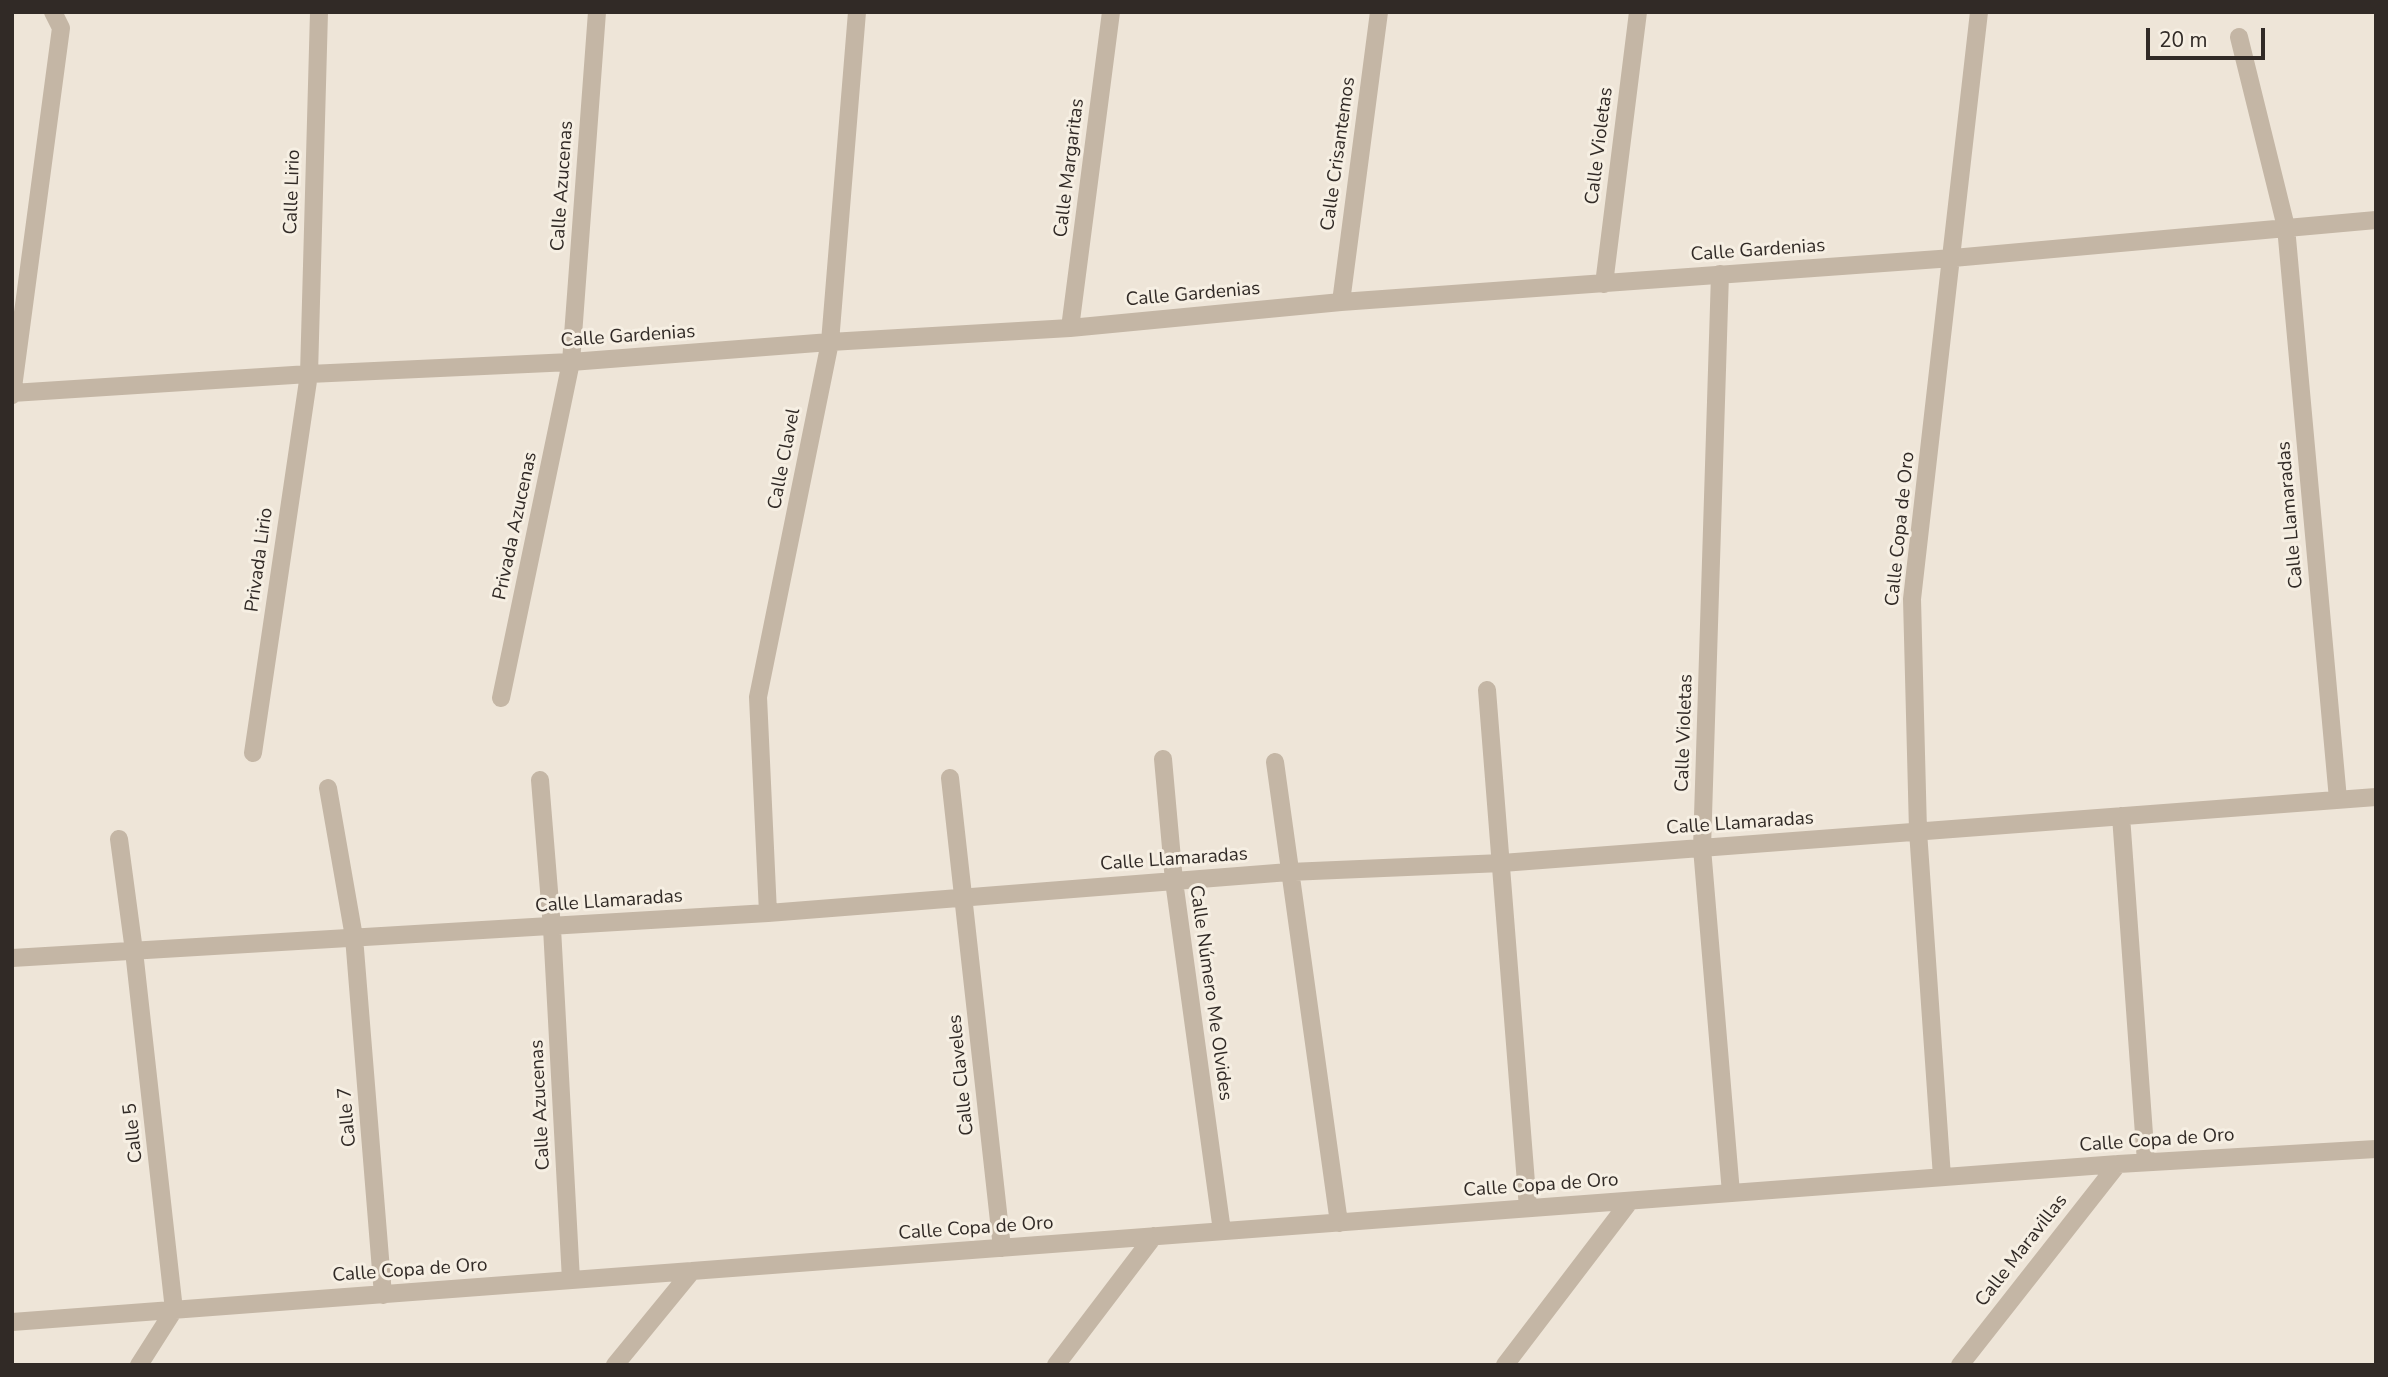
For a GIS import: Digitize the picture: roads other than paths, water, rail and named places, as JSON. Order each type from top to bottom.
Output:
[{"type":"street","points":[[12,394],[61,28],[53,12]]},
{"type":"street","name":"Calle Lirio","points":[[309,374],[319,12]]},
{"type":"street","name":"Calle Azucenas","points":[[571,362],[597,12]]},
{"type":"street","name":"Calle Clavel","points":[[768,913],[758,697],[830,342],[857,12]]},
{"type":"street","name":"Calle Margaritas","points":[[1070,328],[1111,12]]},
{"type":"street","name":"Calle Crisantemos","points":[[1340,302],[1379,12]]},
{"type":"street","name":"Calle Violetas","points":[[1604,284],[1638,12]]},
{"type":"street","name":"Calle Copa de Oro","points":[[1942,1177],[1918,831],[1912,599],[1979,12]]},
{"type":"street","name":"Calle Llamaradas","points":[[2239,37],[2286,227],[2338,799]]},
{"type":"street","name":"Calle Gardenias","points":[[12,394],[309,374],[571,362],[830,342],[1070,328],[1340,302],[1953,258],[2376,220]]},
{"type":"street","name":"Calle Violetas","points":[[1720,274],[1702,848],[1731,1193]]},
{"type":"street","name":"Privada Azucenas","points":[[501,698],[571,362]]},
{"type":"street","name":"Privada Lirio","points":[[253,753],[309,374]]},
{"type":"street","points":[[1487,690],[1528,1208]]},
{"type":"street","name":"Calle Número Me Olvides","points":[[1163,759],[1174,881],[1222,1231]]},
{"type":"street","points":[[1275,762],[1339,1223]]},
{"type":"street","name":"Calle Claveles","points":[[950,778],[1002,1248]]},
{"type":"street","points":[[540,780],[552,928]]},
{"type":"street","name":"Calle 7","points":[[328,788],[354,937],[383,1295]]},
{"type":"street","name":"Calle Llamaradas","points":[[12,958],[552,928],[1289,872],[1502,863],[2376,797]]},
{"type":"street","points":[[2121,816],[2146,1162]]},
{"type":"street","points":[[119,839],[134,951]]},
{"type":"street","name":"Calle Azucenas","points":[[552,928],[571,1280]]},
{"type":"street","name":"Calle 5","points":[[134,951],[174,1310]]},
{"type":"street","name":"Calle Copa de Oro","points":[[12,1322],[2118,1164],[2376,1149]]},
{"type":"street","name":"Calle Maravillas","points":[[1959,1365],[2118,1164]]},
{"type":"street","points":[[1505,1365],[1630,1201]]},
{"type":"street","points":[[1056,1365],[1154,1236]]},
{"type":"street","points":[[615,1365],[692,1271]]},
{"type":"street","points":[[139,1365],[174,1310]]}]
